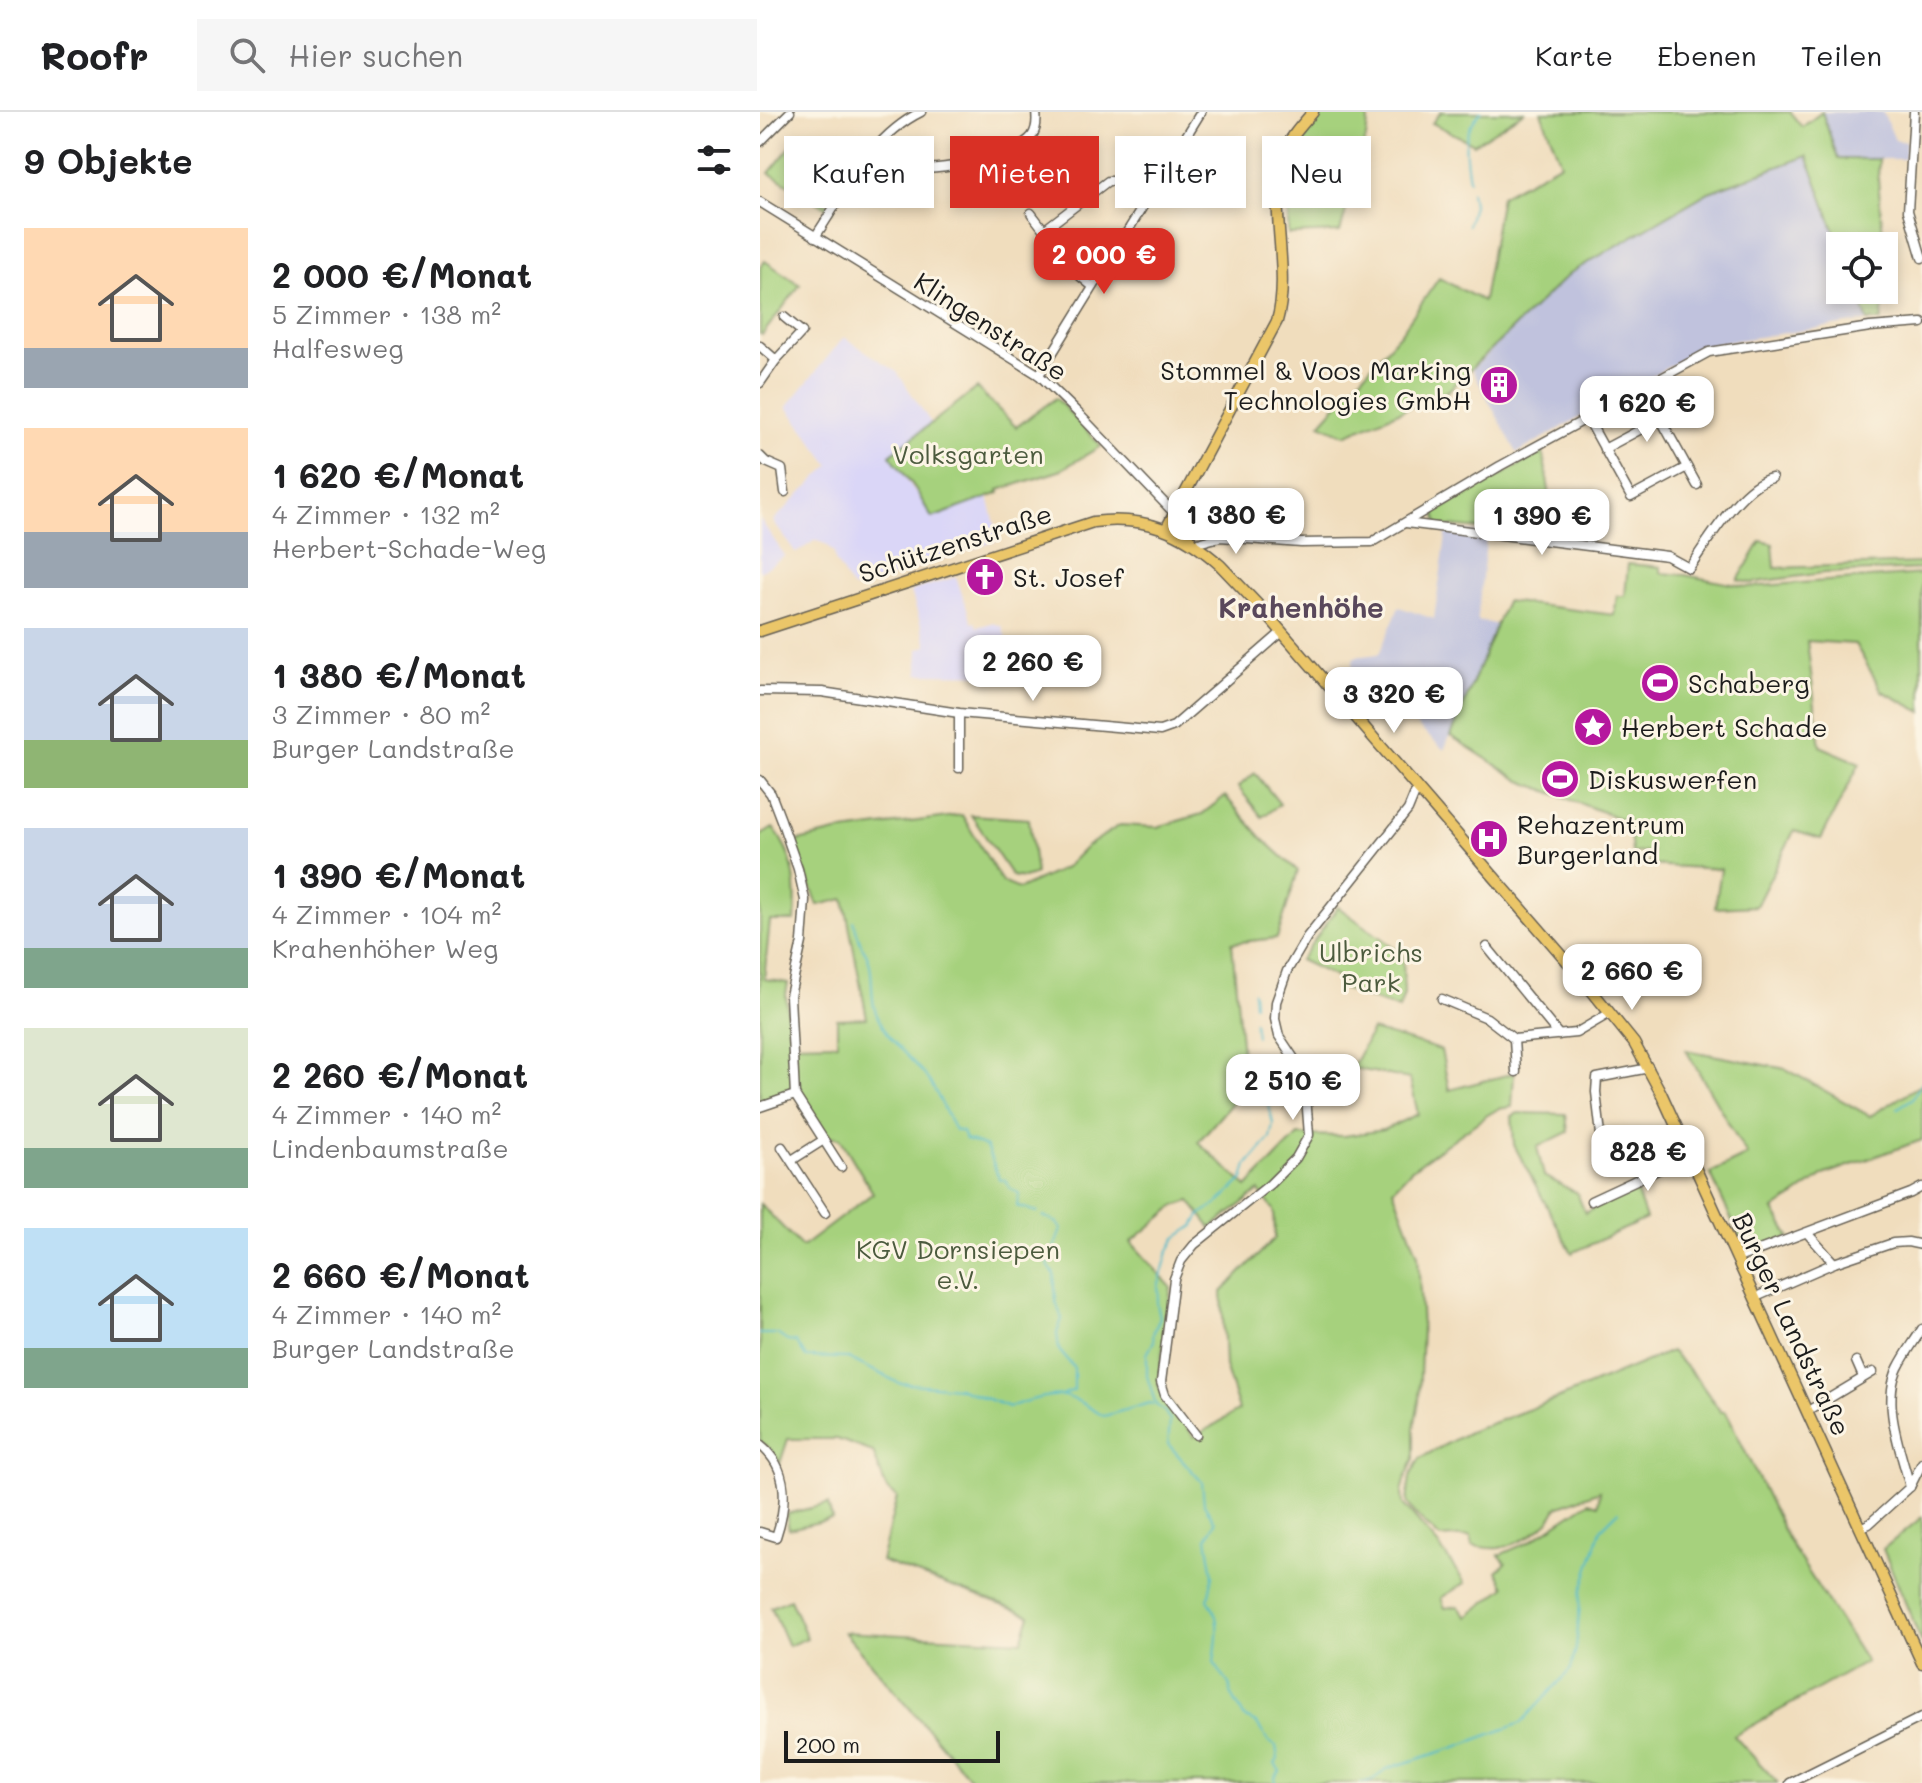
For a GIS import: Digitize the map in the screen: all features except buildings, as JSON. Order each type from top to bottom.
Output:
[{"type":"main road","points":[[1166,529],[1277,321],[1282,296],[1280,165],[1290,139],[1313,112]]},
{"type":"main road","name":"Burger Landstraße","points":[[1174,513],[1194,544]]},
{"type":"main road","name":"Schützenstraße","points":[[760,631],[1087,524],[1134,521],[1166,529]]},
{"type":"main road","name":"Burger Landstraße","points":[[1166,529],[1194,544],[1230,574],[1634,1043],[1649,1068],[1738,1258],[1922,1663]]},
{"type":"street","points":[[760,142],[790,112]]},
{"type":"street","points":[[885,136],[921,112]]},
{"type":"street","points":[[934,167],[960,164],[1005,152],[1029,140],[1035,131],[1036,112]]},
{"type":"street","points":[[1185,136],[1201,112]]},
{"type":"street","points":[[1914,112],[1908,211],[1922,258]]},
{"type":"street","points":[[1044,230],[1108,181],[1115,181]]},
{"type":"street","name":"Klingenstraße","points":[[760,202],[1039,375],[1174,513]]},
{"type":"street","points":[[815,237],[834,208]]},
{"type":"street","points":[[1039,375],[1139,208]]},
{"type":"street","points":[[1031,213],[1083,279],[1092,286]]},
{"type":"street","points":[[760,383],[802,332],[784,317]]},
{"type":"street","points":[[1194,544],[1220,537],[1301,543],[1368,543],[1709,352],[1870,327],[1922,323]]},
{"type":"street","points":[[760,346],[776,360]]},
{"type":"street","points":[[1604,449],[1675,411]]},
{"type":"street","points":[[1660,418],[1697,485]]},
{"type":"street","points":[[1588,419],[1631,497],[1687,467]]},
{"type":"street","points":[[760,456],[783,471],[785,492]]},
{"type":"street","points":[[1405,522],[1667,556],[1689,568],[1745,495],[1762,481],[1772,478]]},
{"type":"street","points":[[760,691],[822,692],[959,713],[1162,731],[1189,714],[1282,632]]},
{"type":"street","points":[[959,713],[959,768]]},
{"type":"street","points":[[760,780],[771,794],[781,820],[805,900],[802,942],[791,991],[795,1095],[841,1167]]},
{"type":"street","points":[[1196,1435],[1165,1395],[1161,1382],[1161,1365],[1178,1266],[1194,1245],[1270,1184],[1292,1162],[1309,1135],[1306,1096],[1299,1066],[1279,1036],[1275,1019],[1279,993],[1293,959],[1307,937],[1408,810],[1417,788]]},
{"type":"street","points":[[1487,947],[1559,1035]]},
{"type":"street","points":[[1442,999],[1487,1018],[1514,1039],[1582,1030],[1610,1013]]},
{"type":"street","points":[[1514,1039],[1516,1072]]},
{"type":"street","points":[[1601,1135],[1597,1078],[1649,1068]]},
{"type":"street","points":[[760,1107],[795,1095]]},
{"type":"street","points":[[792,1160],[822,1141]]},
{"type":"street","points":[[782,1147],[825,1213]]},
{"type":"street","points":[[1591,1201],[1690,1155]]},
{"type":"street","points":[[1738,1258],[1808,1234],[1922,1187]]},
{"type":"street","points":[[1808,1234],[1834,1263]]},
{"type":"street","points":[[1756,1297],[1834,1263],[1898,1242],[1922,1245]]},
{"type":"street","points":[[1910,1487],[1893,1413],[1892,1393],[1898,1367],[1922,1329]]},
{"type":"street","points":[[1856,1361],[1863,1377]]},
{"type":"street","points":[[1808,1411],[1873,1372]]},
{"type":"street","points":[[760,1445],[774,1459],[781,1473],[784,1504],[776,1537],[760,1532]]},
{"type":"street","points":[[1862,1527],[1910,1487],[1922,1463]]},
{"type":"street","points":[[1790,1783],[1922,1717]]},
{"type":"shaded area","points":[[1822,112],[1883,112],[1895,140],[1906,142],[1905,159],[1838,159]]},
{"type":"shaded area","points":[[1808,156],[1835,232],[1826,232],[1826,304],[1861,304],[1868,321],[1724,342],[1700,349],[1517,453],[1472,370],[1570,273],[1709,192]]},
{"type":"shaded area","points":[[844,337],[897,372],[931,423],[890,455],[932,517],[988,497],[999,540],[855,589],[835,560],[834,552],[825,544],[816,540],[796,553],[773,521],[830,465],[787,407]]},
{"type":"shaded area","points":[[760,519],[785,556],[760,572]]},
{"type":"shaded area","points":[[1447,529],[1487,534],[1477,620],[1498,625],[1444,750],[1379,692],[1361,708],[1348,690],[1354,657],[1379,654],[1399,607],[1434,619]]},
{"type":"shaded area","points":[[956,577],[972,623],[975,622],[977,627],[992,623],[1002,626],[1018,675],[918,674],[918,649],[927,646],[911,591]]},
{"type":"green space","points":[[1324,112],[1369,112],[1366,136],[1305,136]]},
{"type":"green space","points":[[1441,112],[1524,112],[1474,144],[1432,123]]},
{"type":"green space","points":[[1541,112],[1790,112],[1802,127],[1822,112],[1838,159],[1879,159],[1883,232],[1835,232],[1807,156],[1709,192],[1570,273],[1448,391],[1345,435],[1320,424],[1400,334],[1439,278],[1483,301],[1501,196],[1561,163]]},
{"type":"green space","points":[[784,155],[784,182],[769,173]]},
{"type":"green space","points":[[1288,208],[1347,208],[1340,232],[1288,234]]},
{"type":"green space","points":[[765,261],[800,285],[762,335],[760,268]]},
{"type":"green space","points":[[1861,304],[1883,304],[1881,321],[1868,321]]},
{"type":"green space","name":"Volksgarten","points":[[977,388],[1016,427],[1056,398],[1101,446],[1059,471],[999,490],[1000,493],[932,518],[890,455]]},
{"type":"green space","points":[[1543,452],[1556,536],[1438,525],[1435,512]]},
{"type":"green space","points":[[1761,541],[1773,544],[1775,568],[1922,563],[1922,569],[1824,573],[1750,583],[1738,580]]},
{"type":"green space","points":[[1628,564],[1661,567],[1661,573],[1747,587],[1922,574],[1922,712],[1882,691],[1855,644],[1807,641],[1820,746],[1860,763],[1821,839],[1794,831],[1756,906],[1715,908],[1721,869],[1648,865],[1652,852],[1632,853],[1629,822],[1521,781],[1451,736],[1506,601],[1614,615],[1617,596],[1625,596]]},
{"type":"green space","points":[[1255,773],[1280,804],[1262,817],[1238,787]]},
{"type":"green space","name":"KGV Dornsiepen e.V.","points":[[1225,796],[1262,838],[1298,871],[1277,938],[1232,943],[1245,1088],[1198,1142],[1247,1187],[1298,1135],[1344,1136],[1383,1130],[1418,1114],[1410,1079],[1352,1068],[1372,1030],[1441,1050],[1449,1090],[1514,1073],[1512,1107],[1498,1109],[1486,1116],[1412,1169],[1393,1189],[1418,1255],[1422,1328],[1414,1459],[1406,1476],[1403,1504],[1465,1583],[1441,1598],[1445,1608],[1458,1606],[1467,1617],[1505,1587],[1497,1571],[1506,1563],[1499,1555],[1529,1542],[1589,1502],[1598,1505],[1600,1491],[1557,1507],[1548,1522],[1516,1543],[1496,1548],[1472,1546],[1471,1536],[1440,1538],[1407,1502],[1410,1476],[1420,1458],[1469,1432],[1671,1351],[1729,1418],[1788,1540],[1866,1662],[1734,1736],[1778,1783],[974,1783],[844,1632],[1022,1641],[1030,1615],[881,1561],[897,1497],[886,1488],[873,1452],[837,1439],[788,1439],[780,1463],[760,1441],[760,1204],[802,1247],[873,1193],[840,1138],[823,1135],[798,1093],[789,1092],[760,1103],[760,836],[773,828],[781,839],[791,861],[796,896],[795,921],[770,921],[764,979],[788,983],[790,1044],[837,1043],[837,1019],[867,1018],[844,899],[818,905],[794,842],[836,832],[962,815],[1002,882],[1019,889],[1065,868],[1086,847],[1120,825],[1157,827],[1202,814]],"holes":[[[1259,1191],[1274,1210],[1275,1238],[1222,1292],[1225,1366],[1239,1410],[1194,1437],[1158,1385],[1171,1287],[1131,1242],[1175,1206],[1190,1201],[1211,1228]]]},
{"type":"green space","points":[[971,815],[1029,819],[1036,874],[1024,878],[1012,876]]},
{"type":"green space","name":"Ulbrichs Park","points":[[1338,907],[1403,954],[1404,994],[1399,1009],[1341,988],[1344,981],[1300,960]]},
{"type":"green space","points":[[1686,1050],[1786,1069],[1870,1116],[1922,1084],[1922,1140],[1826,1174],[1774,1210],[1790,1237],[1746,1251],[1710,1173],[1747,1155]]},
{"type":"green space","points":[[1518,1113],[1566,1114],[1568,1132],[1537,1147],[1544,1176],[1577,1193],[1585,1213],[1635,1187],[1646,1219],[1572,1253],[1514,1145],[1512,1116]]},
{"type":"green space","points":[[828,1504],[832,1519],[789,1529],[786,1514]]},
{"type":"green space","points":[[1922,1517],[1922,1643],[1883,1549]]},
{"type":"green space","points":[[790,1599],[807,1638],[788,1646],[771,1607]]},
{"type":"waterway","points":[[1469,180],[1467,136],[1481,112]]},
{"type":"waterway","points":[[1468,225],[1473,205],[1471,192]]},
{"type":"waterway","points":[[853,921],[869,960],[874,1006],[883,1028],[929,1081],[955,1130],[962,1132],[965,1139],[986,1147],[1000,1180],[1005,1180],[1019,1194],[1017,1206],[1037,1212]]},
{"type":"waterway","points":[[1253,992],[1254,1004]]},
{"type":"waterway","points":[[1254,1022],[1256,1036]]},
{"type":"waterway","points":[[1258,1054],[1273,1124],[1270,1138],[1247,1165],[1243,1179],[1216,1205],[1201,1214],[1194,1226],[1176,1238],[1168,1252],[1158,1287],[1160,1317],[1147,1354],[1147,1376],[1156,1405],[1170,1421],[1168,1444],[1202,1482],[1204,1504],[1215,1522],[1207,1538],[1213,1575],[1208,1600],[1217,1623],[1214,1663],[1229,1684],[1244,1717],[1256,1723],[1269,1742],[1276,1746],[1278,1759],[1275,1764],[1280,1771],[1275,1777],[1276,1783]]},
{"type":"waterway","points":[[1898,1108],[1912,1099],[1922,1082]]},
{"type":"waterway","points":[[1043,1216],[1057,1223],[1061,1229],[1048,1265],[1054,1274],[1056,1302],[1062,1319],[1057,1333],[1059,1350],[1074,1368],[1074,1390],[1064,1394]]},
{"type":"waterway","points":[[760,1334],[777,1334],[787,1341],[796,1342],[806,1357],[848,1358],[899,1383],[958,1388],[1009,1407],[1059,1395],[1076,1400],[1104,1416],[1153,1404]]},
{"type":"waterway","points":[[1361,1783],[1372,1780],[1389,1768],[1521,1723],[1571,1669],[1581,1593],[1601,1529],[1618,1512]]},
{"type":"place","name":"Stommel & Voos Marking Technologies GmbH","points":[[1499,385]]},
{"type":"place","name":"St. Josef","points":[[985,577]]},
{"type":"place","name":"Schaberg","points":[[1660,683]]},
{"type":"place","name":"Herbert Schade","points":[[1593,727]]},
{"type":"place","name":"Diskuswerfen","points":[[1560,779]]},
{"type":"place","name":"Rehazentrum Burgerland","points":[[1489,839]]},
{"type":"district","name":"Krahenhöhe","points":[[1301,607]]}]
